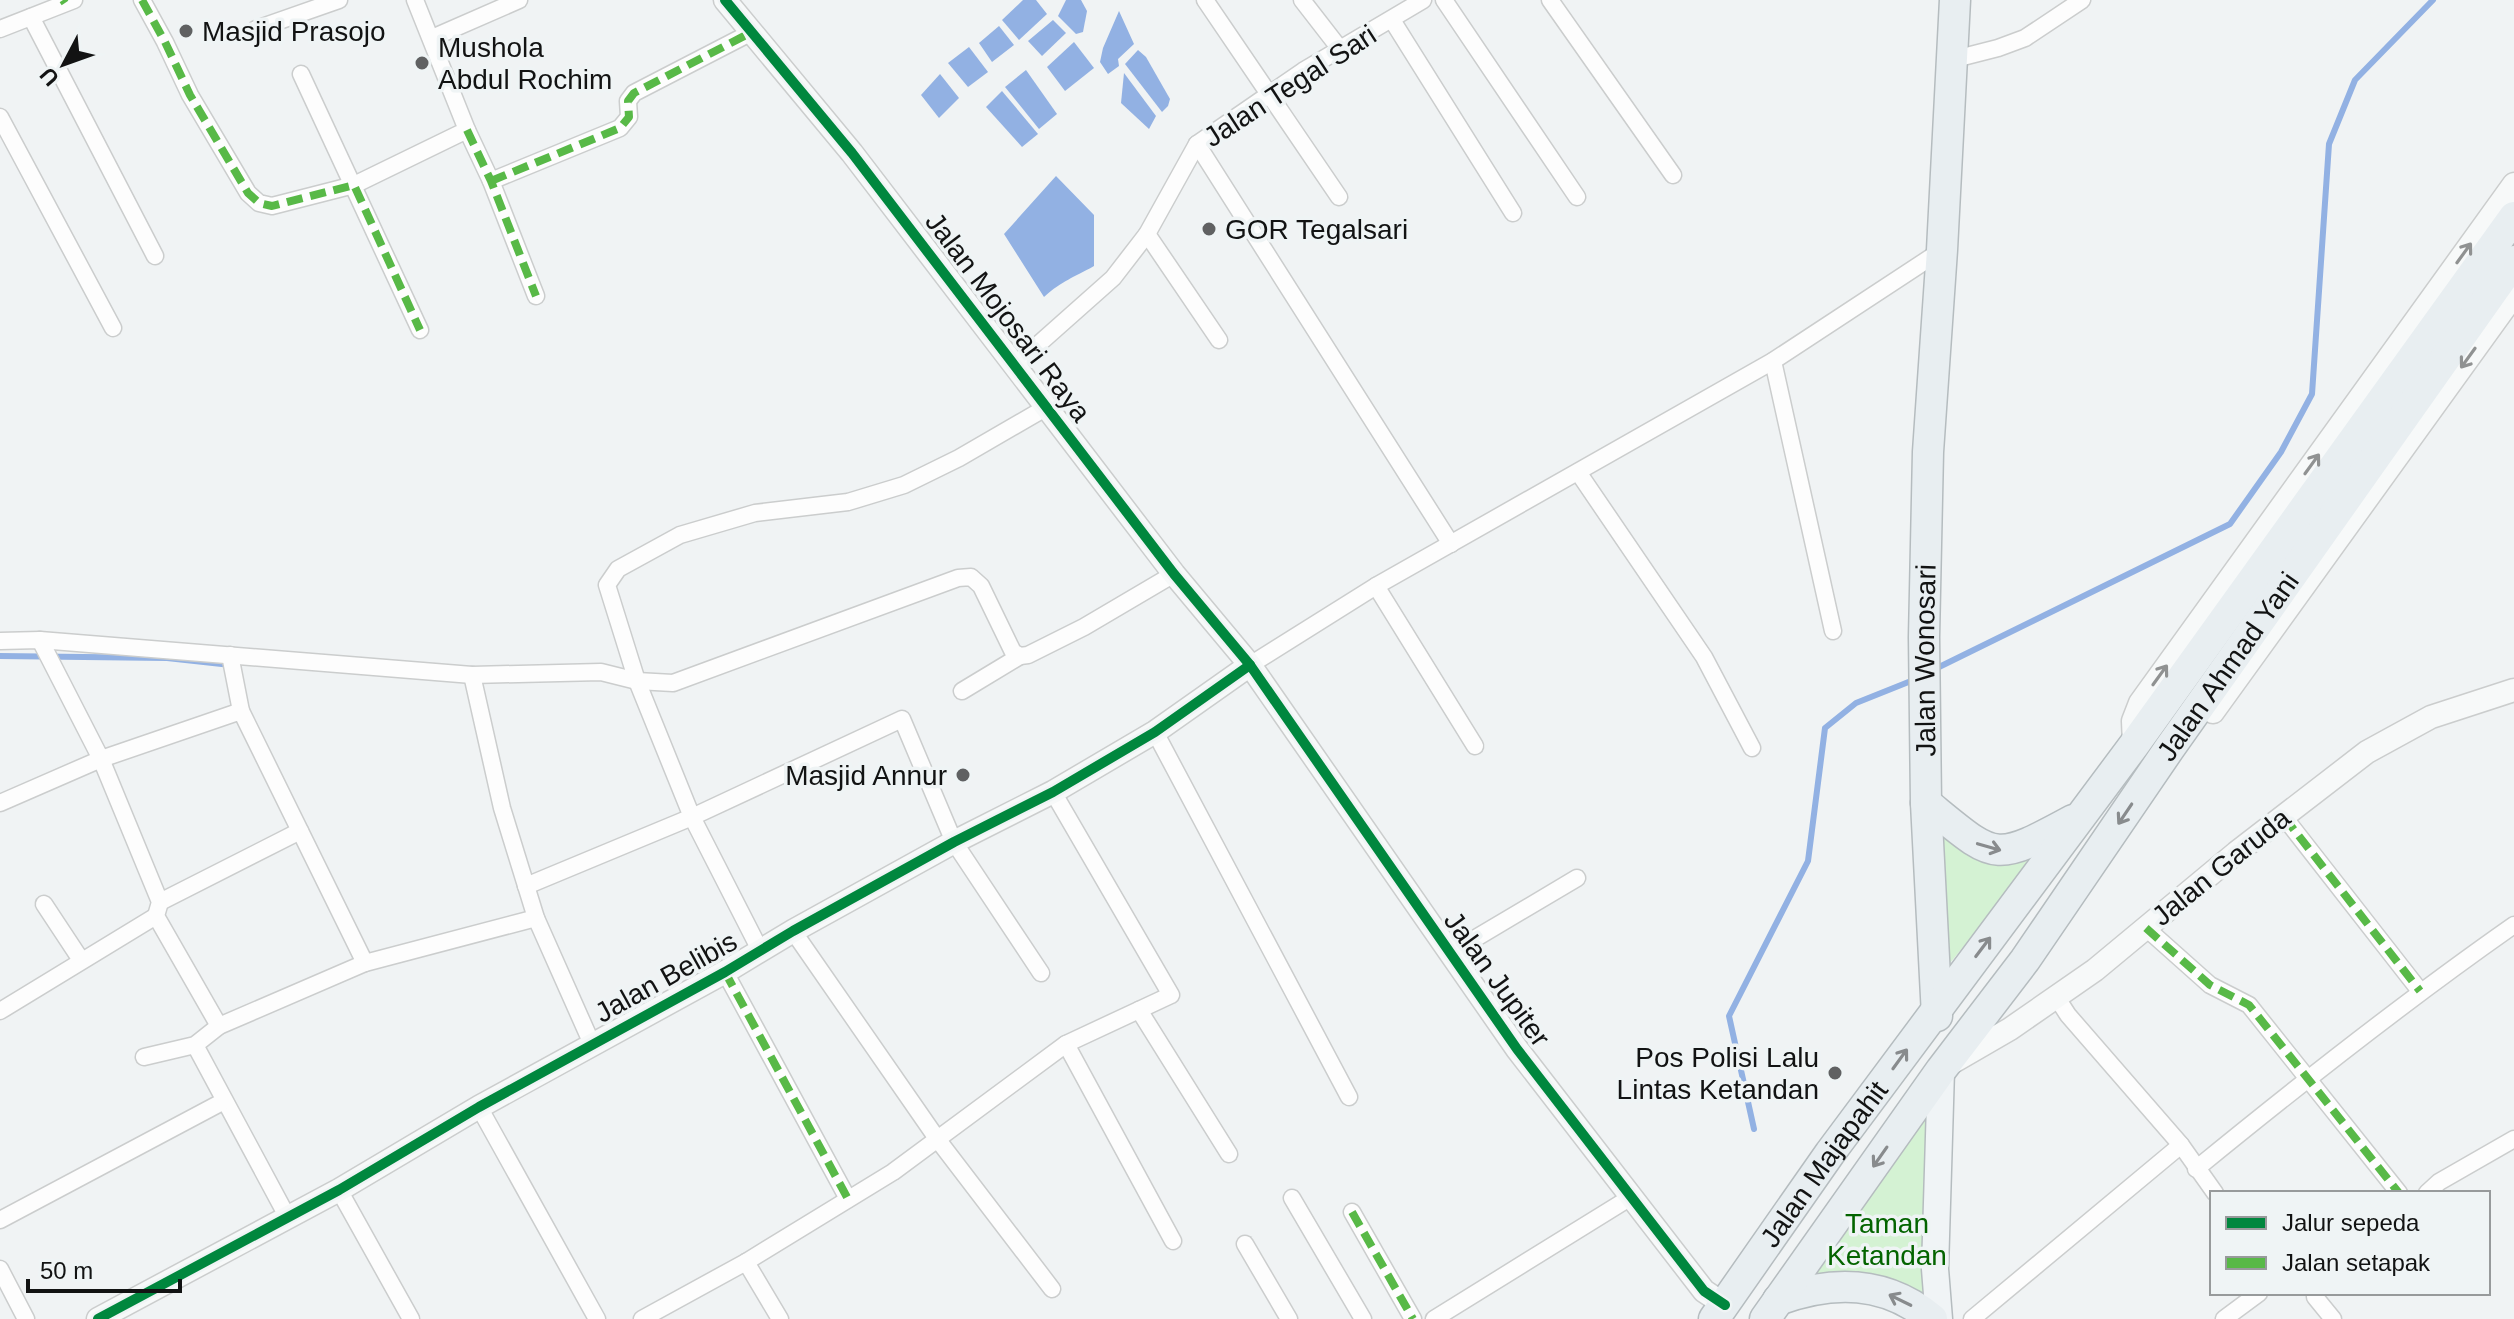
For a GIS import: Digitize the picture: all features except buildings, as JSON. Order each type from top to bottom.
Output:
[{"type":"highway","name":"Jalan Wonosari","points":[[1941,1070],[1926,803],[1924,637],[1928,452],[1955,0]]},
{"type":"highway","name":"Jalan Ahmad Yani","points":[[1936,1009],[2134,745],[2514,217]]},
{"type":"highway","name":"Jalan Ahmad Yani","points":[[1941,1070],[2025,960],[2169,749],[2514,261]]},
{"type":"highway","points":[[1926,803],[1977,844],[2002,851],[2025,846],[2083,814]]},
{"type":"highway","name":"Jalan Majapahit","points":[[1720,1312],[1830,1153],[1936,1009]]},
{"type":"highway","name":"Jalan Majapahit","points":[[1771,1310],[1941,1070]]},
{"type":"highway","points":[[1771,1310],[1806,1290],[1836,1285],[1866,1287],[1905,1301],[1932,1319]]},
{"type":"main road","name":"Jalan Wonosari","points":[[1939,1319],[1935,1269],[1941,1070]]},
{"type":"street","points":[[142,0],[190,95],[248,193],[259,203],[272,206],[354,185],[467,130]]},
{"type":"street","points":[[256,29],[339,0]]},
{"type":"street","points":[[415,0],[536,296]]},
{"type":"street","points":[[432,38],[519,0]]},
{"type":"street","name":"Jalan Mojosari Raya","points":[[725,0],[852,153],[1174,574],[1250,665]]},
{"type":"street","points":[[1205,0],[1339,197]]},
{"type":"street","points":[[1302,0],[1340,49]]},
{"type":"street","name":"Jalan Tegal Sari","points":[[1015,365],[1113,278],[1147,234],[1197,144],[1269,94],[1392,20],[1405,5],[1423,0]]},
{"type":"street","points":[[1444,0],[1577,197]]},
{"type":"street","points":[[1550,0],[1673,175]]},
{"type":"street","points":[[1951,60],[2025,38],[2082,0]]},
{"type":"street","points":[[0,29],[67,1]]},
{"type":"street","points":[[31,17],[155,256]]},
{"type":"street","points":[[1392,20],[1513,213]]},
{"type":"street","points":[[491,181],[620,128],[629,117],[628,101],[634,93],[752,32]]},
{"type":"street","points":[[301,74],[420,330]]},
{"type":"street","points":[[0,117],[113,328]]},
{"type":"street","points":[[1197,144],[1451,544]]},
{"type":"street","points":[[2134,745],[2133,721],[2140,703],[2514,184]]},
{"type":"street","points":[[1147,234],[1219,340]]},
{"type":"street","points":[[1250,665],[1376,586],[1773,361],[1942,250]]},
{"type":"street","points":[[2169,749],[2199,731],[2514,295]]},
{"type":"street","points":[[1773,361],[1833,631]]},
{"type":"street","points":[[761,952],[692,817],[637,681],[607,585],[618,569],[680,535],[755,513],[848,502],[904,485],[959,458],[1047,407]]},
{"type":"street","points":[[1578,472],[1704,657],[1752,748]]},
{"type":"street","points":[[962,691],[1020,656],[1084,627],[1174,574]]},
{"type":"street","points":[[0,641],[40,640],[472,675],[601,672],[637,681],[673,683],[958,578],[971,577],[981,586],[1013,652],[1020,656]]},
{"type":"street","points":[[1376,586],[1475,746]]},
{"type":"street","points":[[40,640],[101,759],[158,909],[219,1026]]},
{"type":"street","points":[[230,655],[241,711],[365,963]]},
{"type":"street","name":"Jalan Belibis","points":[[98,1319],[339,1190],[479,1107],[954,842],[1053,792],[1155,732],[1250,665]]},
{"type":"street","name":"Jalan Jupiter","points":[[1250,665],[1517,1049],[1720,1312]]},
{"type":"street","points":[[472,675],[502,808],[536,918],[592,1044]]},
{"type":"street","name":"Jalan Garuda","points":[[1941,1070],[2057,998],[2346,767],[2390,737],[2431,717],[2513,694]]},
{"type":"street","points":[[0,803],[101,759],[241,711]]},
{"type":"street","points":[[526,886],[692,817],[902,719],[954,842],[1041,973]]},
{"type":"street","points":[[1155,732],[1349,1097]]},
{"type":"street","points":[[642,1319],[746,1262],[848,1199],[938,1140],[1066,1044],[1171,995],[1053,792]]},
{"type":"street","points":[[2284,817],[2420,991]]},
{"type":"street","points":[[0,1011],[158,909],[300,831]]},
{"type":"street","points":[[1449,954],[1577,878]]},
{"type":"street","points":[[44,904],[81,960]]},
{"type":"street","points":[[144,1057],[195,1045],[219,1026],[365,963],[536,918]]},
{"type":"street","points":[[2196,1169],[2420,991],[2514,925]]},
{"type":"street","points":[[2146,928],[2210,985],[2249,1005],[2397,1191]]},
{"type":"street","points":[[793,931],[938,1140],[1052,1289]]},
{"type":"street","points":[[725,972],[848,1199]]},
{"type":"street","points":[[2057,998],[2068,1015],[2181,1145],[2213,1191]]},
{"type":"street","points":[[1139,1010],[1229,1154]]},
{"type":"street","points":[[1066,1044],[1173,1241]]},
{"type":"street","points":[[195,1045],[288,1218]]},
{"type":"street","points":[[0,1220],[224,1101]]},
{"type":"street","points":[[479,1107],[597,1319]]},
{"type":"street","points":[[2429,1191],[2439,1182],[2514,1139]]},
{"type":"street","points":[[1972,1319],[2181,1145]]},
{"type":"street","points":[[339,1190],[411,1319]]},
{"type":"street","points":[[1434,1319],[1631,1197]]},
{"type":"street","points":[[1292,1198],[1363,1319]]},
{"type":"street","points":[[1352,1212],[1413,1319]]},
{"type":"street","points":[[1245,1244],[1289,1319]]},
{"type":"street","points":[[746,1262],[780,1319]]},
{"type":"street","points":[[0,1269],[26,1319]]},
{"type":"street","points":[[2224,1319],[2256,1295]]},
{"type":"street","points":[[2315,1295],[2333,1319]]},
{"type":"green space","points":[[1939,825],[2048,844],[1950,963]]},
{"type":"green space","name":"Taman Ketandan","points":[[1935,1093],[1935,1303],[1803,1281]]},
{"type":"water","points":[[1023,0],[1036,0],[1047,14],[1019,40],[1002,20]]},
{"type":"water","points":[[1066,0],[1081,0],[1087,11],[1083,32],[1076,34],[1058,16]]},
{"type":"water","points":[[1119,11],[1134,44],[1118,59],[1119,66],[1108,74],[1100,62]]},
{"type":"water","points":[[1053,20],[1066,33],[1042,56],[1028,41]]},
{"type":"water","points":[[999,26],[1014,45],[992,62],[979,43]]},
{"type":"water","points":[[1074,42],[1094,68],[1065,91],[1047,67]]},
{"type":"water","points":[[969,47],[988,72],[968,87],[948,63]]},
{"type":"water","points":[[1138,50],[1146,57],[1170,99],[1162,112],[1125,64]]},
{"type":"water","points":[[1026,70],[1057,114],[1039,129],[1005,87]]},
{"type":"water","points":[[1124,73],[1156,116],[1149,129],[1121,103]]},
{"type":"water","points":[[940,74],[959,98],[939,118],[921,95]]},
{"type":"water","points":[[1002,91],[1038,134],[1022,147],[986,107]]},
{"type":"water","points":[[1056,176],[1094,215],[1094,266],[1044,297],[1004,234]]},
{"type":"waterway","points":[[1933,670],[2230,524],[2281,452],[2312,394],[2329,144],[2355,80],[2433,0]]},
{"type":"waterway","points":[[0,656],[167,658],[231,665]]},
{"type":"waterway","points":[[1754,1129],[1729,1016],[1808,861],[1825,728],[1856,703],[1916,679]]},
{"type":"marked path","points":[[142,0],[190,95],[248,193],[259,203],[272,206],[354,185],[420,330]]},
{"type":"marked path","points":[[491,181],[620,128],[629,117],[628,101],[634,93],[752,32]]},
{"type":"marked path","points":[[467,130],[491,181],[536,296]]},
{"type":"marked path","points":[[2284,817],[2420,991]]},
{"type":"marked path","points":[[2146,928],[2210,985],[2249,1005],[2397,1191]]},
{"type":"marked path","points":[[725,972],[848,1199]]},
{"type":"marked path","points":[[1352,1212],[1413,1319]]},
{"type":"cycle path","points":[[725,0],[852,153],[1174,574],[1250,665],[1517,1049],[1704,1291],[1725,1305]]},
{"type":"cycle path","points":[[98,1319],[339,1190],[479,1107],[954,842],[1053,792],[1155,732],[1250,665]]},
{"type":"place","name":"Masjid Prasojo","points":[[186,31]]},
{"type":"place","name":"Mushola Abdul Rochim","points":[[422,63]]},
{"type":"place","name":"GOR Tegalsari","points":[[1209,229]]},
{"type":"place","name":"Masjid Annur","points":[[963,775]]},
{"type":"place","name":"Pos Polisi Lalu Lintas Ketandan","points":[[1835,1073]]}]
